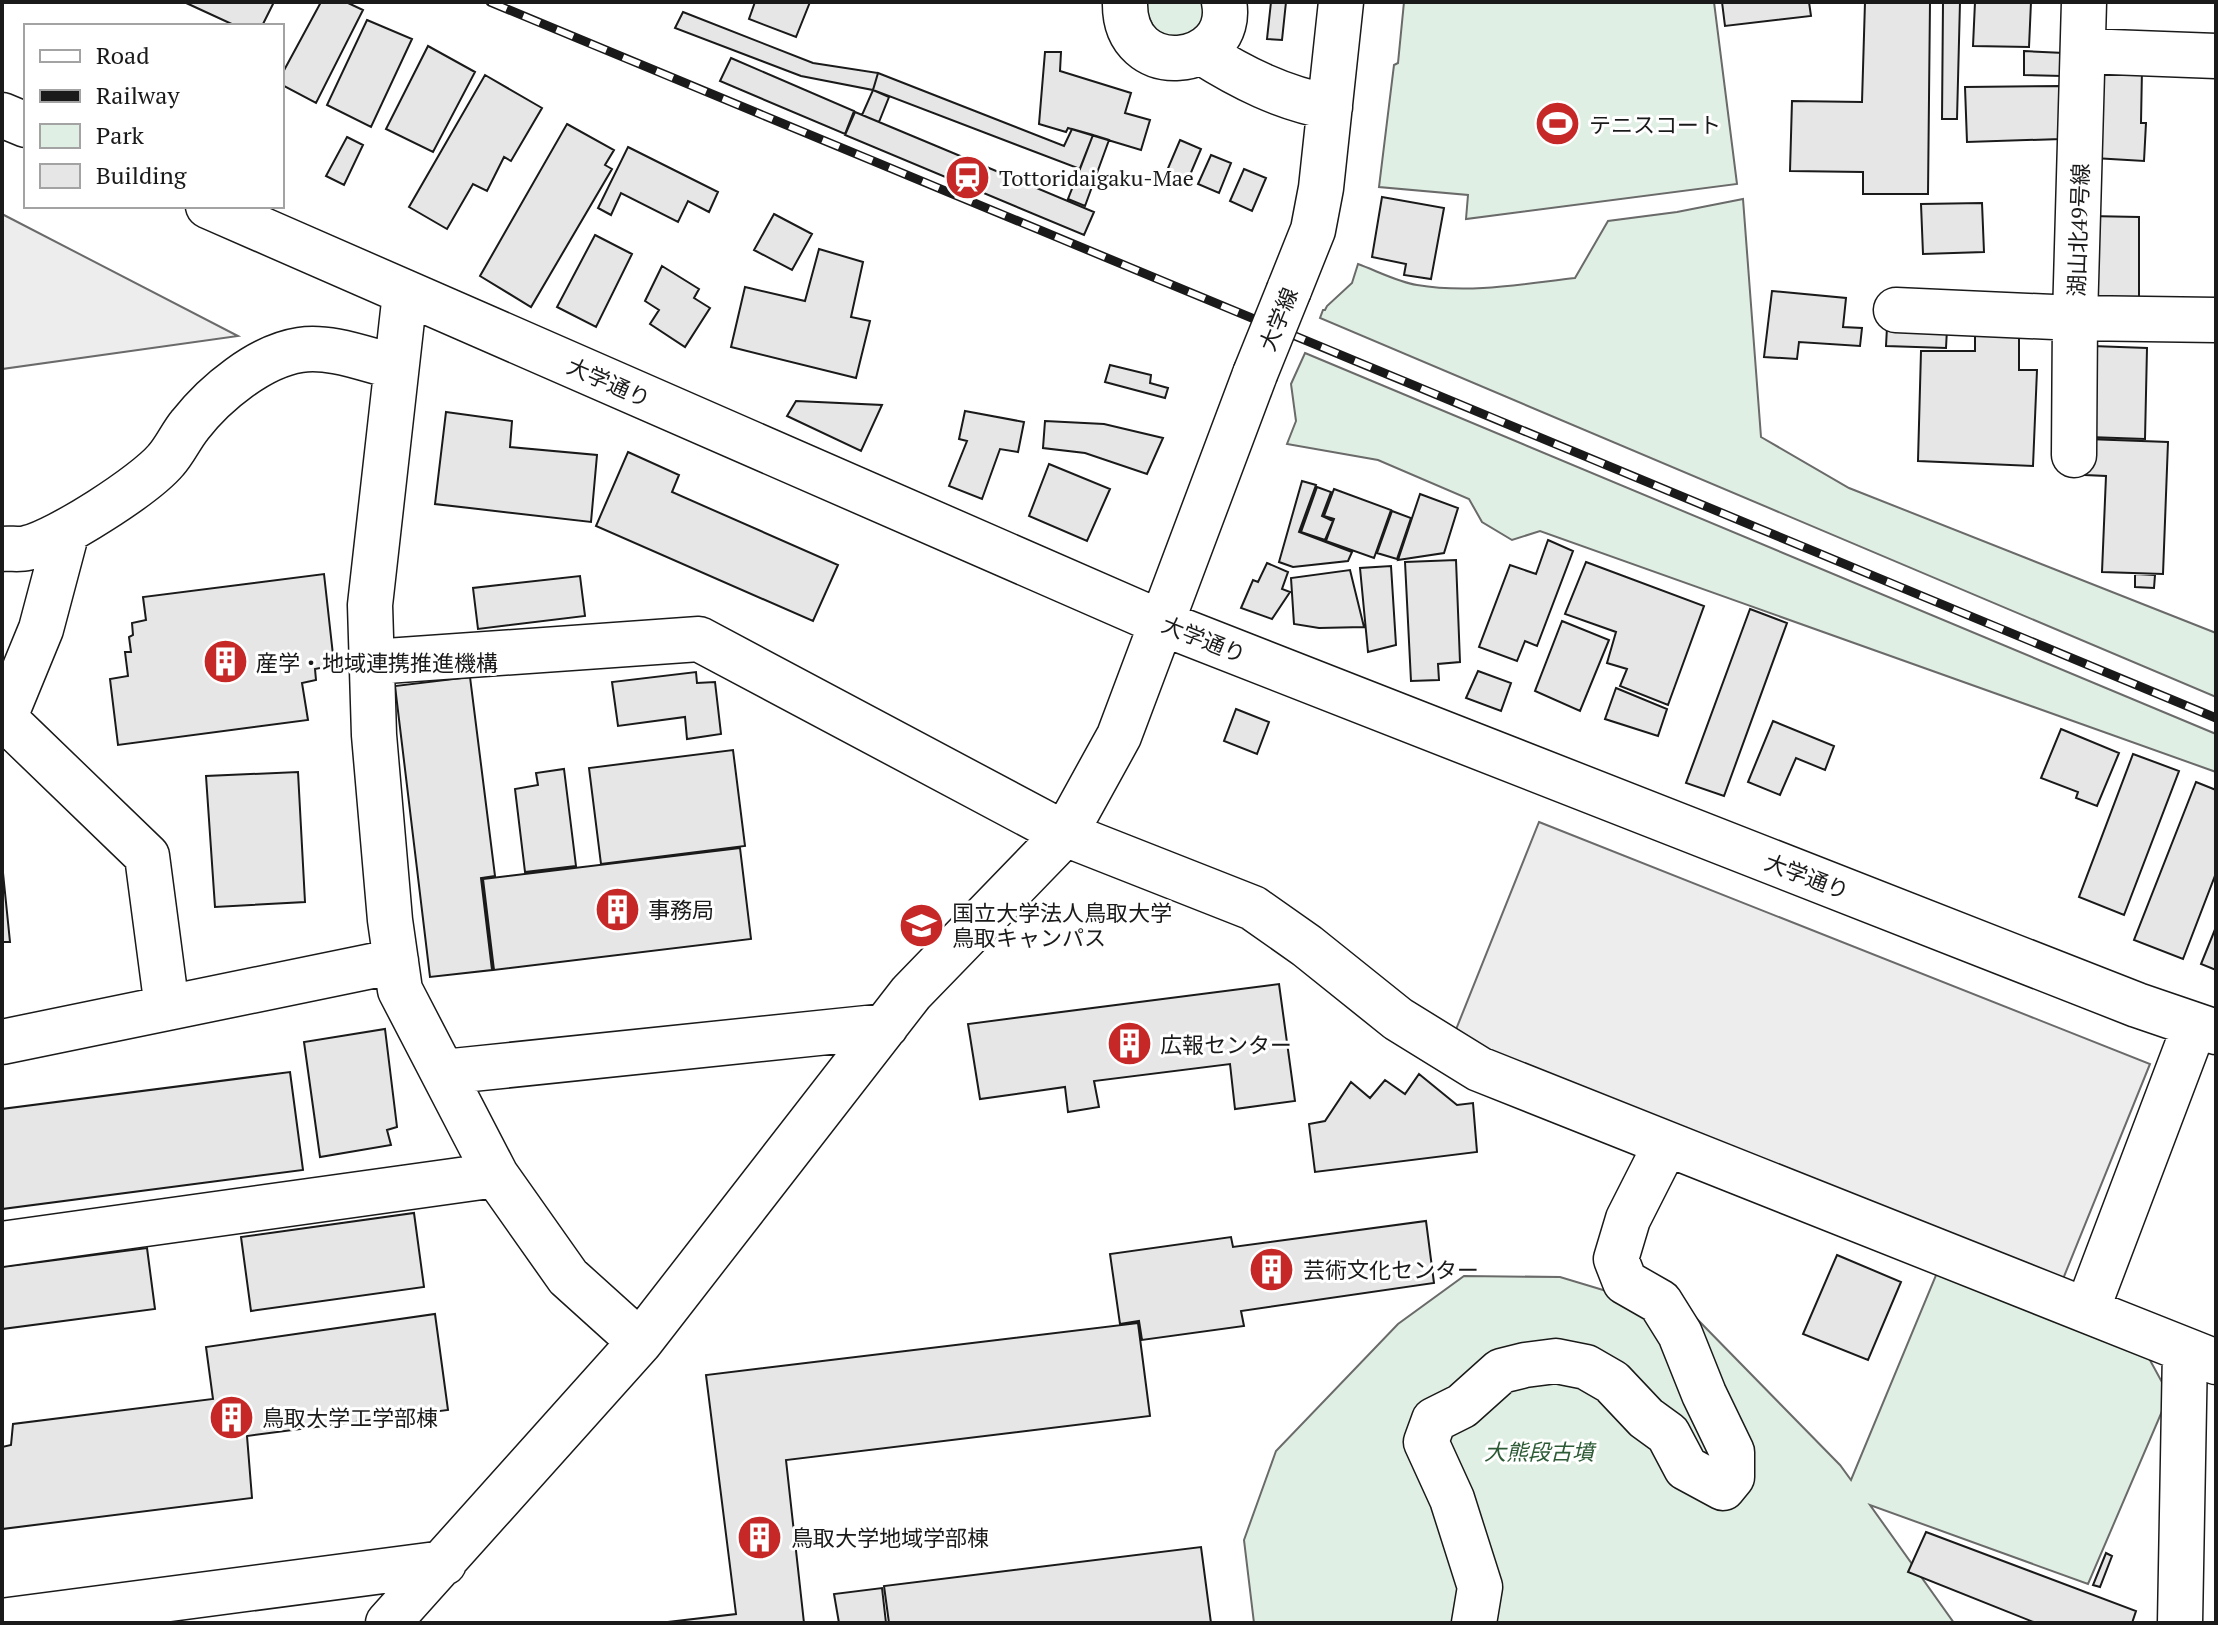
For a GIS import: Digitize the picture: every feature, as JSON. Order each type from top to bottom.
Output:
[{"type":"street","points":[[1125,2],[1124,17],[1139,45],[1167,59],[1185,58],[1201,52],[1214,41],[1222,25],[1224,2]]},
{"type":"street","name":"大学線","points":[[397,1619],[640,1342],[911,993],[1065,834],[1119,736],[1255,374],[1313,230],[1321,188],[1341,2]]},
{"type":"street","name":"湖山北49号線","points":[[2084,2],[2075,318],[2216,320]]},
{"type":"street","points":[[2084,51],[2216,56]]},
{"type":"street","points":[[1201,52],[1244,79],[1297,101],[1330,107]]},
{"type":"street","points":[[2,115],[24,124]]},
{"type":"street","name":"大学通り","points":[[213,208],[1162,623],[2137,1005],[2206,1028]]},
{"type":"street","points":[[405,293],[370,605],[374,735],[400,990],[496,1175],[568,1277],[640,1342]]},
{"type":"street","points":[[1896,310],[2075,318],[2074,455]]},
{"type":"street","points":[[2,549],[27,548],[67,531],[137,486],[166,460],[191,423],[238,377],[268,361],[299,350],[321,350],[396,367]]},
{"type":"street","points":[[67,531],[41,629],[3,721],[147,856],[167,1008]]},
{"type":"street","points":[[372,662],[699,639],[1065,834],[1253,908],[1307,946],[1398,1019],[1479,1069],[2200,1357],[2180,1623]]},
{"type":"street","points":[[2,1042],[396,961]]},
{"type":"street","points":[[443,1072],[886,1026]]},
{"type":"street","points":[[2087,1310],[2206,1028]]},
{"type":"street","points":[[1474,1623],[1480,1587],[1452,1499],[1426,1442],[1434,1420],[1462,1406],[1501,1371],[1556,1361],[1586,1367],[1612,1382],[1646,1418],[1668,1434],[1686,1468],[1723,1488],[1732,1477],[1732,1452],[1680,1334],[1660,1302],[1625,1282],[1616,1259],[1628,1219],[1666,1144]]},
{"type":"street","points":[[2,1244],[496,1175]]},
{"type":"street","points":[[2,1621],[444,1563]]},
{"type":"green space","points":[[1142,2],[1213,2],[1204,34],[1160,41]]},
{"type":"green space","name":"テニスコート","points":[[1404,2],[1714,2],[1737,184],[1466,219],[1468,195],[1379,187]]},
{"type":"green space","points":[[1743,199],[1761,437],[1849,488],[2216,633],[2216,697],[1320,318],[1323,310],[1352,283],[1358,264],[1402,281],[1437,288],[1496,287],[1575,278],[1608,221]]},
{"type":"green space","points":[[1305,353],[2216,734],[2216,772],[1540,531],[1512,540],[1482,522],[1469,499],[1378,460],[1287,444],[1296,421],[1291,384]]},
{"type":"green space","name":"大熊段古墳","points":[[1939,1268],[2145,1351],[2169,1395],[2088,1584],[1870,1505],[1954,1623],[1254,1623],[1244,1540],[1276,1451],[1398,1324],[1464,1276],[1560,1277],[1696,1318],[1840,1465],[1851,1480]]},
{"type":"shaded area","points":[[2,214],[238,336],[2,369]]},
{"type":"shaded area","points":[[1539,822],[2150,1064],[2063,1279],[1453,1037]]},
{"type":"building","points":[[184,2],[274,2],[263,24],[232,24]]},
{"type":"building","points":[[321,2],[346,2],[363,10],[316,103],[284,86],[284,70]]},
{"type":"building","points":[[755,2],[810,2],[796,37],[749,19]]},
{"type":"building","points":[[1271,2],[1286,2],[1282,40],[1267,39]]},
{"type":"building","points":[[1722,2],[1809,2],[1811,16],[1725,26]]},
{"type":"building","points":[[1865,2],[1930,2],[1928,194],[1863,194],[1863,172],[1790,171],[1792,101],[1862,102]]},
{"type":"building","points":[[1943,2],[1960,2],[1957,119],[1942,119]]},
{"type":"building","points":[[1975,2],[2031,2],[2029,47],[1973,46]]},
{"type":"building","points":[[683,12],[813,63],[878,73],[873,90],[801,76],[675,28]]},
{"type":"building","points":[[367,20],[412,39],[371,127],[327,105]]},
{"type":"building","points":[[428,46],[475,72],[433,152],[386,129]]},
{"type":"building","points":[[2024,51],[2064,53],[2062,76],[2024,75]]},
{"type":"building","points":[[1045,52],[1061,52],[1060,71],[1131,93],[1125,113],[1150,120],[1141,150],[1068,128],[1066,132],[1039,124]]},
{"type":"building","points":[[731,58],[854,111],[845,134],[720,81]]},
{"type":"building","points":[[2097,67],[2142,69],[2141,123],[2146,123],[2144,161],[2094,158]]},
{"type":"building","points":[[878,73],[1064,146],[1072,129],[1093,135],[1080,169],[873,90]]},
{"type":"building","points":[[485,75],[542,108],[511,161],[504,157],[487,191],[473,184],[447,229],[409,207]]},
{"type":"building","points":[[2060,86],[2061,139],[1967,142],[1965,87]]},
{"type":"building","points":[[873,90],[889,97],[879,122],[862,115]]},
{"type":"building","points":[[855,112],[1094,212],[1084,235],[845,135]]},
{"type":"building","points":[[567,124],[614,150],[605,165],[612,169],[531,307],[480,276]]},
{"type":"building","points":[[1093,135],[1109,140],[1085,206],[1068,199]]},
{"type":"building","points":[[347,137],[363,145],[344,185],[326,176]]},
{"type":"building","points":[[1180,140],[1201,149],[1187,182],[1166,173]]},
{"type":"building","points":[[628,147],[718,192],[709,212],[688,201],[678,222],[621,193],[611,215],[598,208]]},
{"type":"building","points":[[1211,155],[1231,163],[1219,193],[1198,184]]},
{"type":"building","points":[[1244,169],[1266,178],[1252,211],[1230,201]]},
{"type":"building","points":[[1382,197],[1444,208],[1431,279],[1404,275],[1406,264],[1372,257]]},
{"type":"building","points":[[1982,203],[1984,252],[1923,254],[1921,204]]},
{"type":"building","points":[[774,214],[812,234],[792,270],[754,250]]},
{"type":"building","points":[[2089,216],[2139,217],[2139,297],[2089,297]]},
{"type":"building","points":[[595,235],[632,254],[596,327],[557,307]]},
{"type":"building","points":[[819,249],[863,262],[851,317],[870,321],[856,378],[731,347],[745,287],[805,301]]},
{"type":"building","points":[[662,266],[699,289],[694,298],[710,308],[685,347],[650,324],[659,310],[645,301]]},
{"type":"building","points":[[1772,291],[1846,298],[1843,327],[1862,328],[1860,346],[1799,342],[1797,359],[1764,357]]},
{"type":"building","points":[[1887,327],[1947,329],[1946,348],[1886,346]]},
{"type":"building","points":[[1975,332],[2019,333],[2019,370],[2037,370],[2033,466],[1918,461],[1921,351],[1975,351]]},
{"type":"building","points":[[2092,346],[2147,348],[2145,439],[2089,437]]},
{"type":"building","points":[[1110,365],[1151,375],[1150,383],[1168,388],[1165,398],[1105,382]]},
{"type":"building","points":[[796,401],[882,405],[861,451],[787,416]]},
{"type":"building","points":[[965,411],[1024,422],[1018,452],[1000,449],[982,499],[949,486],[967,441],[959,439]]},
{"type":"building","points":[[446,412],[512,421],[510,447],[597,455],[591,522],[435,504]]},
{"type":"building","points":[[1045,421],[1104,424],[1163,438],[1147,474],[1085,453],[1043,448]]},
{"type":"building","points":[[2087,439],[2168,442],[2163,574],[2102,572],[2106,476],[2085,475]]},
{"type":"building","points":[[628,452],[679,475],[672,492],[838,565],[813,621],[596,526]]},
{"type":"building","points":[[1049,464],[1110,489],[1087,541],[1029,516]]},
{"type":"building","points":[[1302,481],[1316,485],[1299,532],[1352,552],[1348,561],[1293,567],[1279,562]]},
{"type":"building","points":[[1317,487],[1331,492],[1322,516],[1333,521],[1325,540],[1301,532]]},
{"type":"building","points":[[1334,489],[1391,510],[1374,558],[1326,541],[1334,519],[1324,516]]},
{"type":"building","points":[[1420,494],[1458,508],[1444,553],[1398,560]]},
{"type":"building","points":[[1392,511],[1411,518],[1397,559],[1377,553]]},
{"type":"building","points":[[1548,540],[1573,551],[1537,646],[1525,641],[1517,661],[1479,647],[1510,565],[1536,574]]},
{"type":"building","points":[[1456,560],[1460,662],[1438,664],[1439,680],[1411,681],[1405,562]]},
{"type":"building","points":[[1586,562],[1704,606],[1668,705],[1620,686],[1627,669],[1607,663],[1616,632],[1565,614]]},
{"type":"building","points":[[1267,563],[1288,572],[1282,589],[1290,592],[1272,619],[1241,608],[1253,580],[1258,582]]},
{"type":"building","points":[[1391,566],[1396,645],[1368,652],[1360,568]]},
{"type":"building","points":[[1350,570],[1364,627],[1319,628],[1294,624],[1291,578]]},
{"type":"building","name":"産学・地域連携推進機構","points":[[324,574],[333,655],[324,657],[325,667],[315,669],[316,680],[302,683],[308,720],[118,745],[110,679],[128,676],[125,652],[131,652],[129,637],[133,635],[132,623],[146,620],[143,597]]},
{"type":"building","points":[[2135,574],[2155,575],[2154,588],[2135,587]]},
{"type":"building","points":[[580,576],[585,616],[478,629],[473,588]]},
{"type":"building","points":[[1750,609],[1787,623],[1724,796],[1686,783]]},
{"type":"building","points":[[1562,621],[1609,640],[1580,711],[1535,691]]},
{"type":"building","points":[[1478,671],[1511,683],[1501,711],[1466,698]]},
{"type":"building","points":[[696,672],[697,683],[715,682],[721,734],[687,739],[685,717],[618,726],[612,682]]},
{"type":"building","points":[[470,677],[495,876],[481,878],[492,970],[430,977],[395,686]]},
{"type":"building","points":[[1616,688],[1667,709],[1658,736],[1605,719]]},
{"type":"building","points":[[1236,709],[1269,722],[1257,754],[1224,741]]},
{"type":"building","points":[[1773,721],[1834,746],[1825,770],[1796,758],[1780,795],[1748,782]]},
{"type":"building","points":[[2061,729],[2119,753],[2097,806],[2076,798],[2078,792],[2041,778]]},
{"type":"building","points":[[733,750],[745,846],[601,864],[589,768]]},
{"type":"building","points":[[2133,754],[2179,771],[2124,915],[2079,897]]},
{"type":"building","points":[[564,769],[576,866],[525,872],[515,789],[538,785],[536,773]]},
{"type":"building","points":[[298,772],[305,902],[215,907],[206,776]]},
{"type":"building","points":[[2196,782],[2216,790],[2216,873],[2183,959],[2134,940]]},
{"type":"building","name":"事務局","points":[[740,848],[751,939],[494,970],[483,879]]},
{"type":"building","points":[[2,863],[10,942],[2,942]]},
{"type":"building","points":[[2216,927],[2216,970],[2201,964]]},
{"type":"building","name":"広報センター","points":[[1279,984],[1295,1101],[1235,1109],[1230,1064],[1094,1081],[1099,1107],[1068,1112],[1065,1087],[980,1099],[968,1024]]},
{"type":"building","points":[[385,1029],[397,1127],[387,1130],[391,1145],[320,1157],[304,1042]]},
{"type":"building","points":[[290,1072],[303,1170],[2,1209],[2,1109]]},
{"type":"building","points":[[1419,1074],[1457,1105],[1473,1103],[1477,1152],[1315,1172],[1309,1124],[1325,1121],[1351,1082],[1370,1098],[1385,1080],[1405,1094]]},
{"type":"building","points":[[414,1213],[424,1287],[251,1311],[241,1237]]},
{"type":"building","name":"芸術文化センター","points":[[1426,1221],[1434,1283],[1241,1311],[1244,1326],[1142,1340],[1139,1321],[1120,1324],[1110,1254],[1231,1237],[1233,1247]]},
{"type":"building","points":[[147,1248],[155,1309],[2,1329],[2,1267]]},
{"type":"building","points":[[1837,1255],[1901,1282],[1868,1360],[1803,1334]]},
{"type":"building","name":"鳥取大学工学部棟","points":[[435,1314],[448,1410],[247,1436],[252,1498],[2,1529],[2,1447],[11,1445],[13,1424],[213,1399],[206,1347]]},
{"type":"building","name":"鳥取大学地域学部棟","points":[[1138,1323],[1150,1416],[786,1460],[804,1623],[659,1623],[736,1614],[706,1375]]},
{"type":"building","points":[[1926,1532],[2136,1611],[2132,1623],[2036,1623],[1908,1572]]},
{"type":"building","points":[[1201,1547],[1211,1623],[889,1623],[884,1586]]},
{"type":"building","points":[[2106,1553],[2112,1556],[2100,1587],[2093,1585]]},
{"type":"building","name":"鳥取大学地域学部棟","points":[[882,1588],[886,1623],[839,1623],[834,1594]]},
{"type":"railway","points":[[490,2],[2216,718]]},
{"type":"place","name":"テニスコート","points":[[1558,124]]},
{"type":"place","name":"Tottoridaigaku-Mae","points":[[968,177]]},
{"type":"place","name":"産学・地域連携推進機構","points":[[225,662]]},
{"type":"place","name":"事務局","points":[[617,909]]},
{"type":"place","name":"国立大学法人鳥取大学 鳥取キャンパス","points":[[921,925]]},
{"type":"place","name":"広報センター","points":[[1129,1044]]},
{"type":"place","name":"芸術文化センター","points":[[1272,1269]]},
{"type":"place","name":"鳥取大学工学部棟","points":[[231,1417]]},
{"type":"place","name":"鳥取大学地域学部棟","points":[[760,1537]]}]
